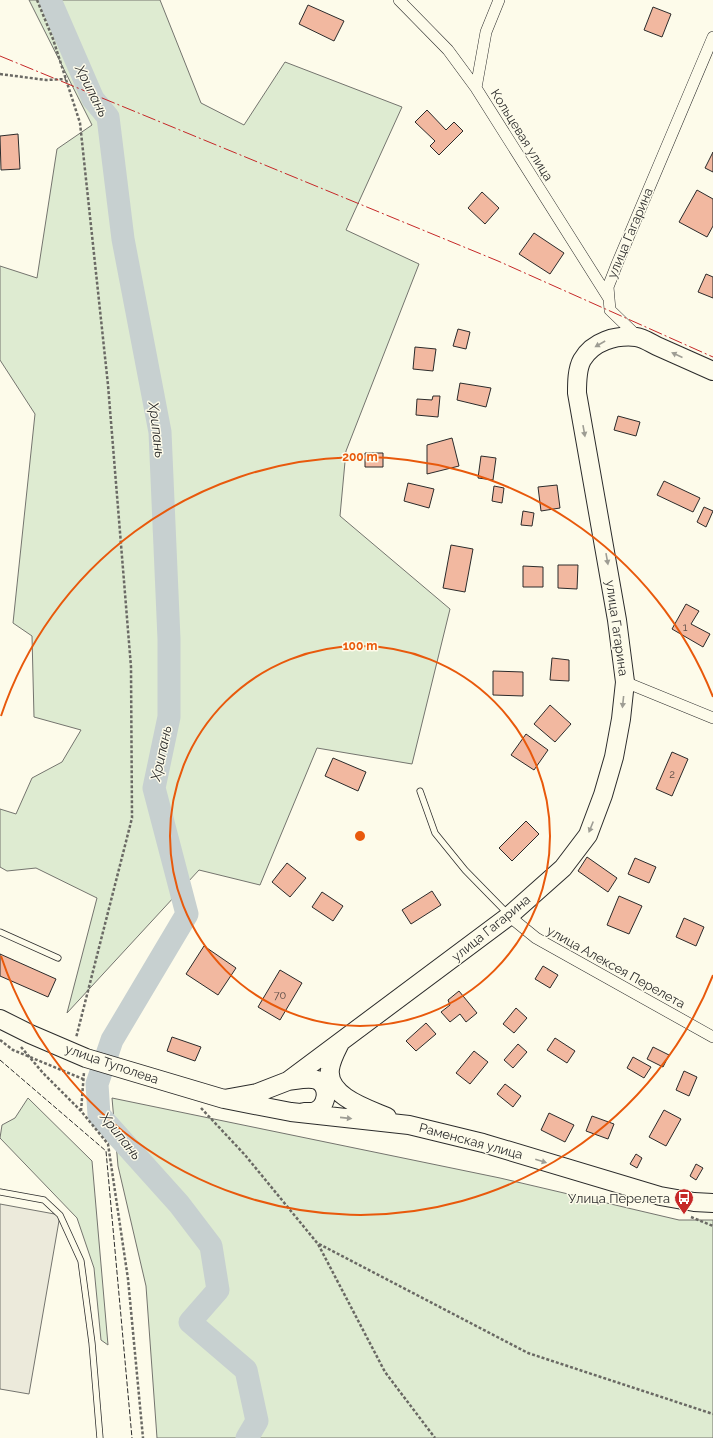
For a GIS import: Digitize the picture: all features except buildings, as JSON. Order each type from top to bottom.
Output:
[{"type":"main road","name":"улица Гагарина","points":[[224,1099],[257,1093],[288,1081],[509,916],[563,868],[588,835],[603,795],[614,757],[621,719],[625,682],[617,620],[577,383],[582,360],[591,349],[604,340],[618,337],[638,338]]},
{"type":"main road","points":[[638,338],[713,371]]},
{"type":"main road","name":"улица Туполева","points":[[0,1019],[30,1034],[79,1055],[224,1099]]},
{"type":"main road","points":[[341,1042],[329,1070],[330,1077],[336,1089],[355,1104],[409,1125]]},
{"type":"main road","points":[[288,1081],[306,1079],[316,1080],[322,1084],[325,1090],[326,1099],[321,1108],[314,1112],[291,1112]]},
{"type":"main road","name":"Раменская улица","points":[[224,1099],[291,1112],[409,1125],[483,1143],[660,1196],[694,1202],[713,1203]]},
{"type":"street","name":"Кольцевая улица","points":[[399,0],[448,50],[476,88],[608,297]]},
{"type":"street","points":[[476,88],[486,32],[499,0]]},
{"type":"street","name":"улица Гагарина","points":[[638,338],[610,310],[608,287],[713,37]]},
{"type":"street","points":[[625,682],[713,718]]},
{"type":"street","name":"улица Алексея Перелета","points":[[509,916],[536,938],[713,1037]]},
{"type":"lane","points":[[420,791],[435,833],[465,870],[509,916]]},
{"type":"lane","points":[[0,932],[58,958]]},
{"type":"lane","points":[[0,1192],[44,1200],[60,1215],[81,1261],[92,1343],[100,1438]]},
{"type":"path","points":[[37,0],[53,39],[80,123],[108,385],[131,666],[132,818],[79,1055],[83,1079],[81,1111]]},
{"type":"path","points":[[0,74],[46,80],[66,79]]},
{"type":"path","points":[[0,1040],[13,1050],[83,1079]]},
{"type":"path","points":[[20,1045],[43,1073],[81,1111],[108,1144],[128,1279],[143,1438]]},
{"type":"path","points":[[197,1104],[245,1156],[318,1244],[385,1372],[436,1438]]},
{"type":"path","points":[[684,1215],[713,1226]]},
{"type":"path","points":[[318,1244],[528,1353],[713,1414]]},
{"type":"green space","points":[[29,0],[160,0],[201,103],[244,125],[285,62],[402,107],[346,230],[419,264],[346,451],[340,516],[450,609],[412,764],[317,748],[260,885],[199,870],[67,1013],[97,898],[36,868],[7,871],[0,867],[0,809],[16,814],[32,778],[62,762],[81,730],[34,717],[32,636],[13,623],[35,414],[0,360],[0,266],[37,278],[57,149],[92,125]]},
{"type":"green space","points":[[28,1098],[92,1161],[108,1345],[101,1340],[94,1268],[77,1218],[0,1138],[2,1125],[15,1118]]},
{"type":"green space","points":[[112,1098],[500,1178],[679,1220],[713,1220],[713,1438],[157,1438],[146,1286],[118,1166]]},
{"type":"shaded area","points":[[0,1204],[60,1215],[29,1394],[0,1389]]},
{"type":"waterway","name":"Хрипань","points":[[50,0],[93,99],[108,117],[123,239],[160,432],[169,639],[169,717],[154,788],[187,914],[112,1040],[97,1084],[99,1115],[179,1204],[211,1246],[218,1290],[190,1322],[246,1370],[257,1421],[247,1438]]},
{"type":"fence","points":[[0,1060],[106,1151],[132,1438]]},
{"type":"power","points":[[0,56],[498,261],[713,357]]},
{"type":"place","name":"Улица Перелета","points":[[684,1215]]}]
